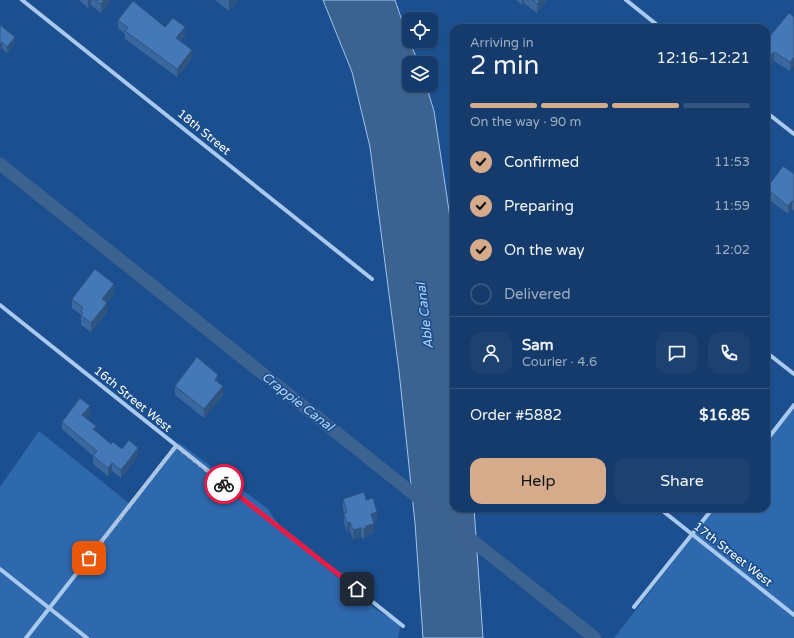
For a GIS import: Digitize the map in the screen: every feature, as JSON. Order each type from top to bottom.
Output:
[{"type":"street","name":"18th Street","points":[[22,0],[372,279]]},
{"type":"street","points":[[626,0],[656,24]]},
{"type":"street","points":[[770,115],[794,134]]},
{"type":"street","name":"16th Street West","points":[[0,306],[403,626]]},
{"type":"street","points":[[770,355],[794,374]]},
{"type":"street","points":[[770,436],[794,405]]},
{"type":"street","points":[[26,638],[176,446]]},
{"type":"street","name":"17th Street West","points":[[664,512],[794,615]]},
{"type":"street","points":[[634,607],[710,512]]},
{"type":"street","points":[[0,569],[87,638]]},
{"type":"shaded area","points":[[794,408],[794,638],[614,638],[712,512],[770,512],[770,438]]},
{"type":"shaded area","points":[[39,431],[130,504],[179,443],[181,444],[268,509],[291,538],[367,603],[383,614],[401,622],[398,638],[0,638],[0,487]]},
{"type":"water","name":"Able Canal","points":[[323,0],[395,0],[402,20],[402,48],[412,48],[416,56],[402,56],[402,92],[428,92],[434,111],[450,217],[450,512],[474,512],[483,638],[423,638],[415,523],[399,371],[370,147],[352,72]]},
{"type":"building","points":[[95,0],[104,0],[101,4]]},
{"type":"building","points":[[532,0],[540,0],[537,4]]},
{"type":"building","points":[[133,1],[165,27],[173,18],[185,27],[176,38],[192,50],[177,69],[125,31],[128,28],[118,20]]},
{"type":"building","points":[[789,13],[794,17],[794,57],[790,62],[774,52],[770,57],[770,36]]},
{"type":"building","points":[[0,25],[15,37],[7,47],[2,42],[0,44]]},
{"type":"building","points":[[783,166],[794,174],[794,202],[792,201],[788,206],[770,191],[770,184]]},
{"type":"building","points":[[95,269],[114,284],[102,299],[107,303],[91,323],[81,315],[83,313],[81,311],[83,308],[72,299]]},
{"type":"building","points":[[197,357],[218,375],[215,380],[223,386],[204,409],[175,386]]},
{"type":"building","points":[[80,398],[90,406],[82,415],[96,426],[93,429],[111,444],[113,442],[122,449],[129,440],[138,448],[121,470],[112,463],[108,468],[93,456],[97,451],[62,422]]},
{"type":"building","points":[[364,492],[366,500],[373,498],[377,512],[371,514],[374,524],[366,526],[364,530],[361,528],[353,530],[350,522],[347,523],[344,513],[347,512],[343,499]]},
{"type":"waterway","name":"Crappie Canal","points":[[0,164],[426,504]]},
{"type":"waterway","name":"Crappie Canal","points":[[463,533],[595,638]]},
{"type":"way so far","points":[[89,558],[176,446],[224,484]]},
{"type":"route","points":[[224,484],[357,589]]}]
